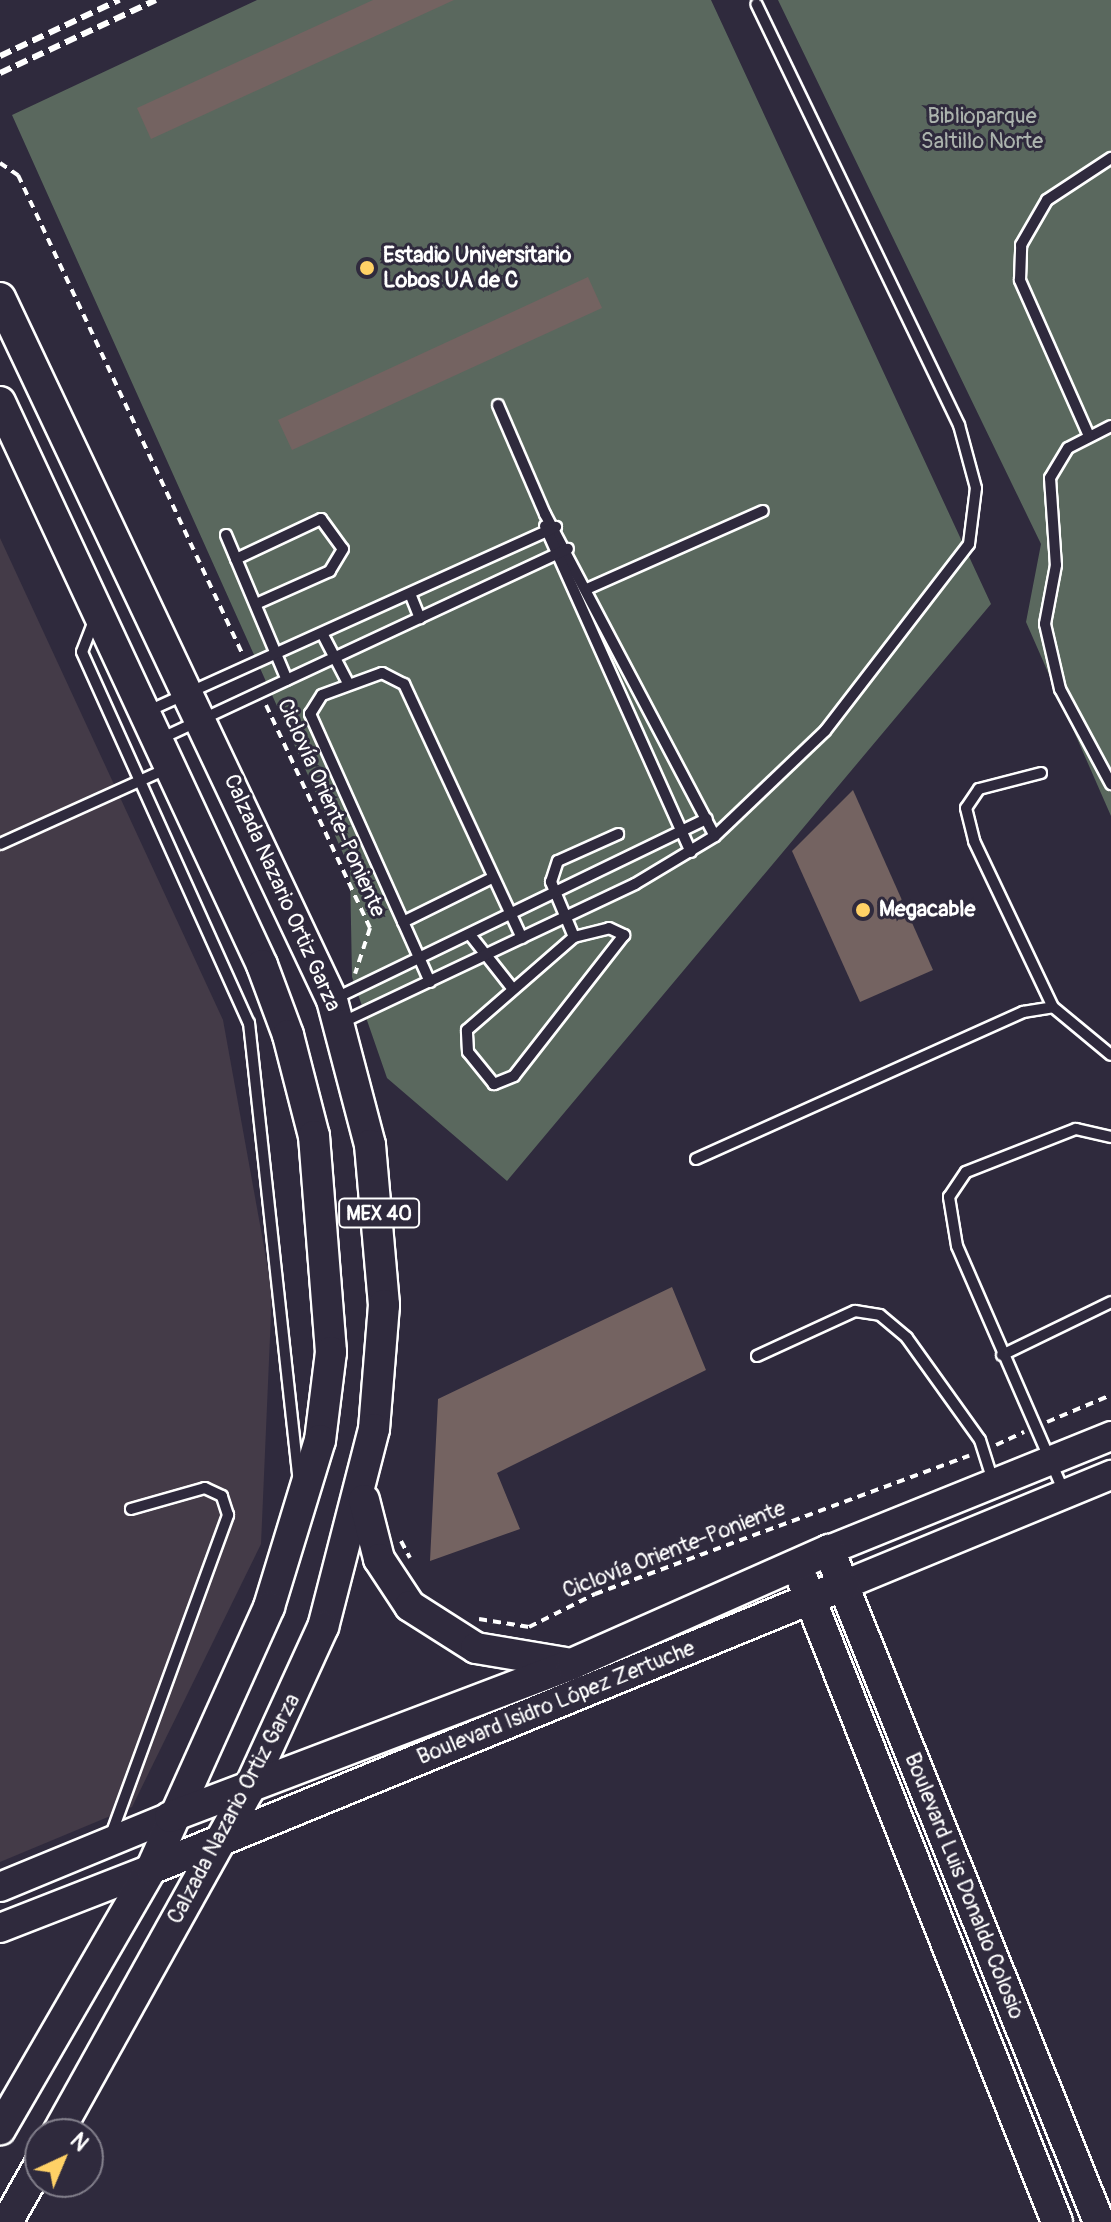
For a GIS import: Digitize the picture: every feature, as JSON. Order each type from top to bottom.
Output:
[{"type":"main road","name":"Calzada Nazario Ortiz Garza","points":[[0,298],[340,1005],[370,1145],[381,1232],[380,1385],[362,1489],[323,1627],[248,1791],[66,2118]]},
{"type":"main road","name":"Calzada Nazario Ortiz Garza","points":[[0,402],[262,965],[314,1136],[331,1352],[304,1507],[269,1607],[170,1817],[151,1869],[0,2129]]},
{"type":"main road","name":"Boulevard Isidro López Zertuche","points":[[0,1887],[170,1817],[248,1791],[572,1664],[829,1550],[1111,1436]]},
{"type":"main road","name":"Boulevard Isidro López Zertuche","points":[[0,1928],[221,1841],[1111,1475]]},
{"type":"main road","points":[[362,1489],[379,1559],[410,1606],[476,1648],[572,1664]]},
{"type":"main road","name":"Boulevard Luis Donaldo Colosio","points":[[829,1550],[1096,2215]]},
{"type":"main road","name":"Boulevard Luis Donaldo Colosio","points":[[797,1564],[808,1599],[1056,2221]]},
{"type":"main road","points":[[7,2222],[24,2192]]},
{"type":"main road","points":[[1056,2221],[1096,2215]]},
{"type":"lane","points":[[340,1005],[430,982],[564,919],[691,852],[715,836],[790,770],[959,563],[977,506],[969,455],[945,390],[756,4]]},
{"type":"lane","points":[[1089,436],[1020,280],[1021,245],[1047,200],[1111,158]]},
{"type":"lane","points":[[498,405],[545,514],[556,527],[589,588],[715,836]]},
{"type":"lane","points":[[1111,426],[1068,448],[1050,478],[1056,565],[1045,640],[1060,689],[1111,784]]},
{"type":"lane","points":[[589,588],[763,511]]},
{"type":"lane","points":[[545,514],[545,531],[554,555],[691,852]]},
{"type":"lane","points":[[236,559],[321,519],[343,549],[330,571],[256,604]]},
{"type":"lane","points":[[0,844],[142,780],[196,705],[248,667],[411,596],[556,527]]},
{"type":"lane","points":[[226,535],[287,680]]},
{"type":"lane","points":[[144,713],[260,692],[568,549]]},
{"type":"lane","points":[[411,596],[420,618]]},
{"type":"lane","points":[[97,612],[82,652],[249,1023],[304,1507]]},
{"type":"lane","points":[[323,635],[348,683]]},
{"type":"lane","points":[[430,982],[310,714],[318,698],[348,683],[389,673],[404,684],[522,938]]},
{"type":"lane","points":[[1041,773],[979,789],[966,808],[974,841],[1053,1007],[1111,1055]]},
{"type":"lane","points":[[340,1005],[419,959],[682,834],[707,819]]},
{"type":"lane","points":[[574,937],[554,895],[558,861],[618,834]]},
{"type":"lane","points":[[403,922],[492,878]]},
{"type":"lane","points":[[609,928],[624,935],[514,1076],[494,1084],[468,1052],[465,1035],[512,988],[574,937],[609,928]]},
{"type":"lane","points":[[471,936],[512,988]]},
{"type":"lane","points":[[696,1159],[994,1022],[1053,1007]]},
{"type":"lane","points":[[1064,1494],[1002,1355],[954,1235],[953,1182],[1076,1129],[1111,1137]]},
{"type":"lane","points":[[1002,1355],[1111,1302]]},
{"type":"lane","points":[[757,1356],[855,1311],[880,1315],[907,1338],[983,1450],[994,1485]]},
{"type":"lane","points":[[108,1845],[228,1515],[222,1496],[205,1488],[131,1509]]},
{"type":"path","points":[[0,163],[18,175],[248,667]]},
{"type":"path","name":"Ciclovía Oriente-Poniente","points":[[260,692],[370,928],[340,1005]]},
{"type":"path","name":"Ciclovía Oriente-Poniente","points":[[468,1614],[529,1627],[595,1594],[983,1450],[1111,1395]]},
{"type":"path","points":[[396,1531],[417,1570]]},
{"type":"shaded area","points":[[0,538],[223,1020],[272,1291],[261,1544],[132,1807],[0,1862]]},
{"type":"green space","points":[[257,0],[711,0],[991,604],[507,1181],[387,1078],[352,977],[350,869],[12,115]]},
{"type":"green space","name":"Biblioparque Saltillo Norte","points":[[778,0],[1111,0],[1111,816],[1026,622],[1041,544]]},
{"type":"building","points":[[373,0],[454,0],[151,139],[137,108]]},
{"type":"building","points":[[588,277],[602,308],[292,450],[278,420]]},
{"type":"building","name":"Megacable","points":[[853,790],[933,970],[860,1002],[792,851]]},
{"type":"building","points":[[672,1287],[706,1370],[497,1473],[520,1529],[430,1561],[438,1399]]},
{"type":"railway","points":[[0,56],[119,0]]},
{"type":"railway","points":[[0,73],[156,0]]},
{"type":"place","name":"Estadio Universitario Lobos UA de C","points":[[367,268]]},
{"type":"place","name":"Megacable","points":[[863,910]]}]
